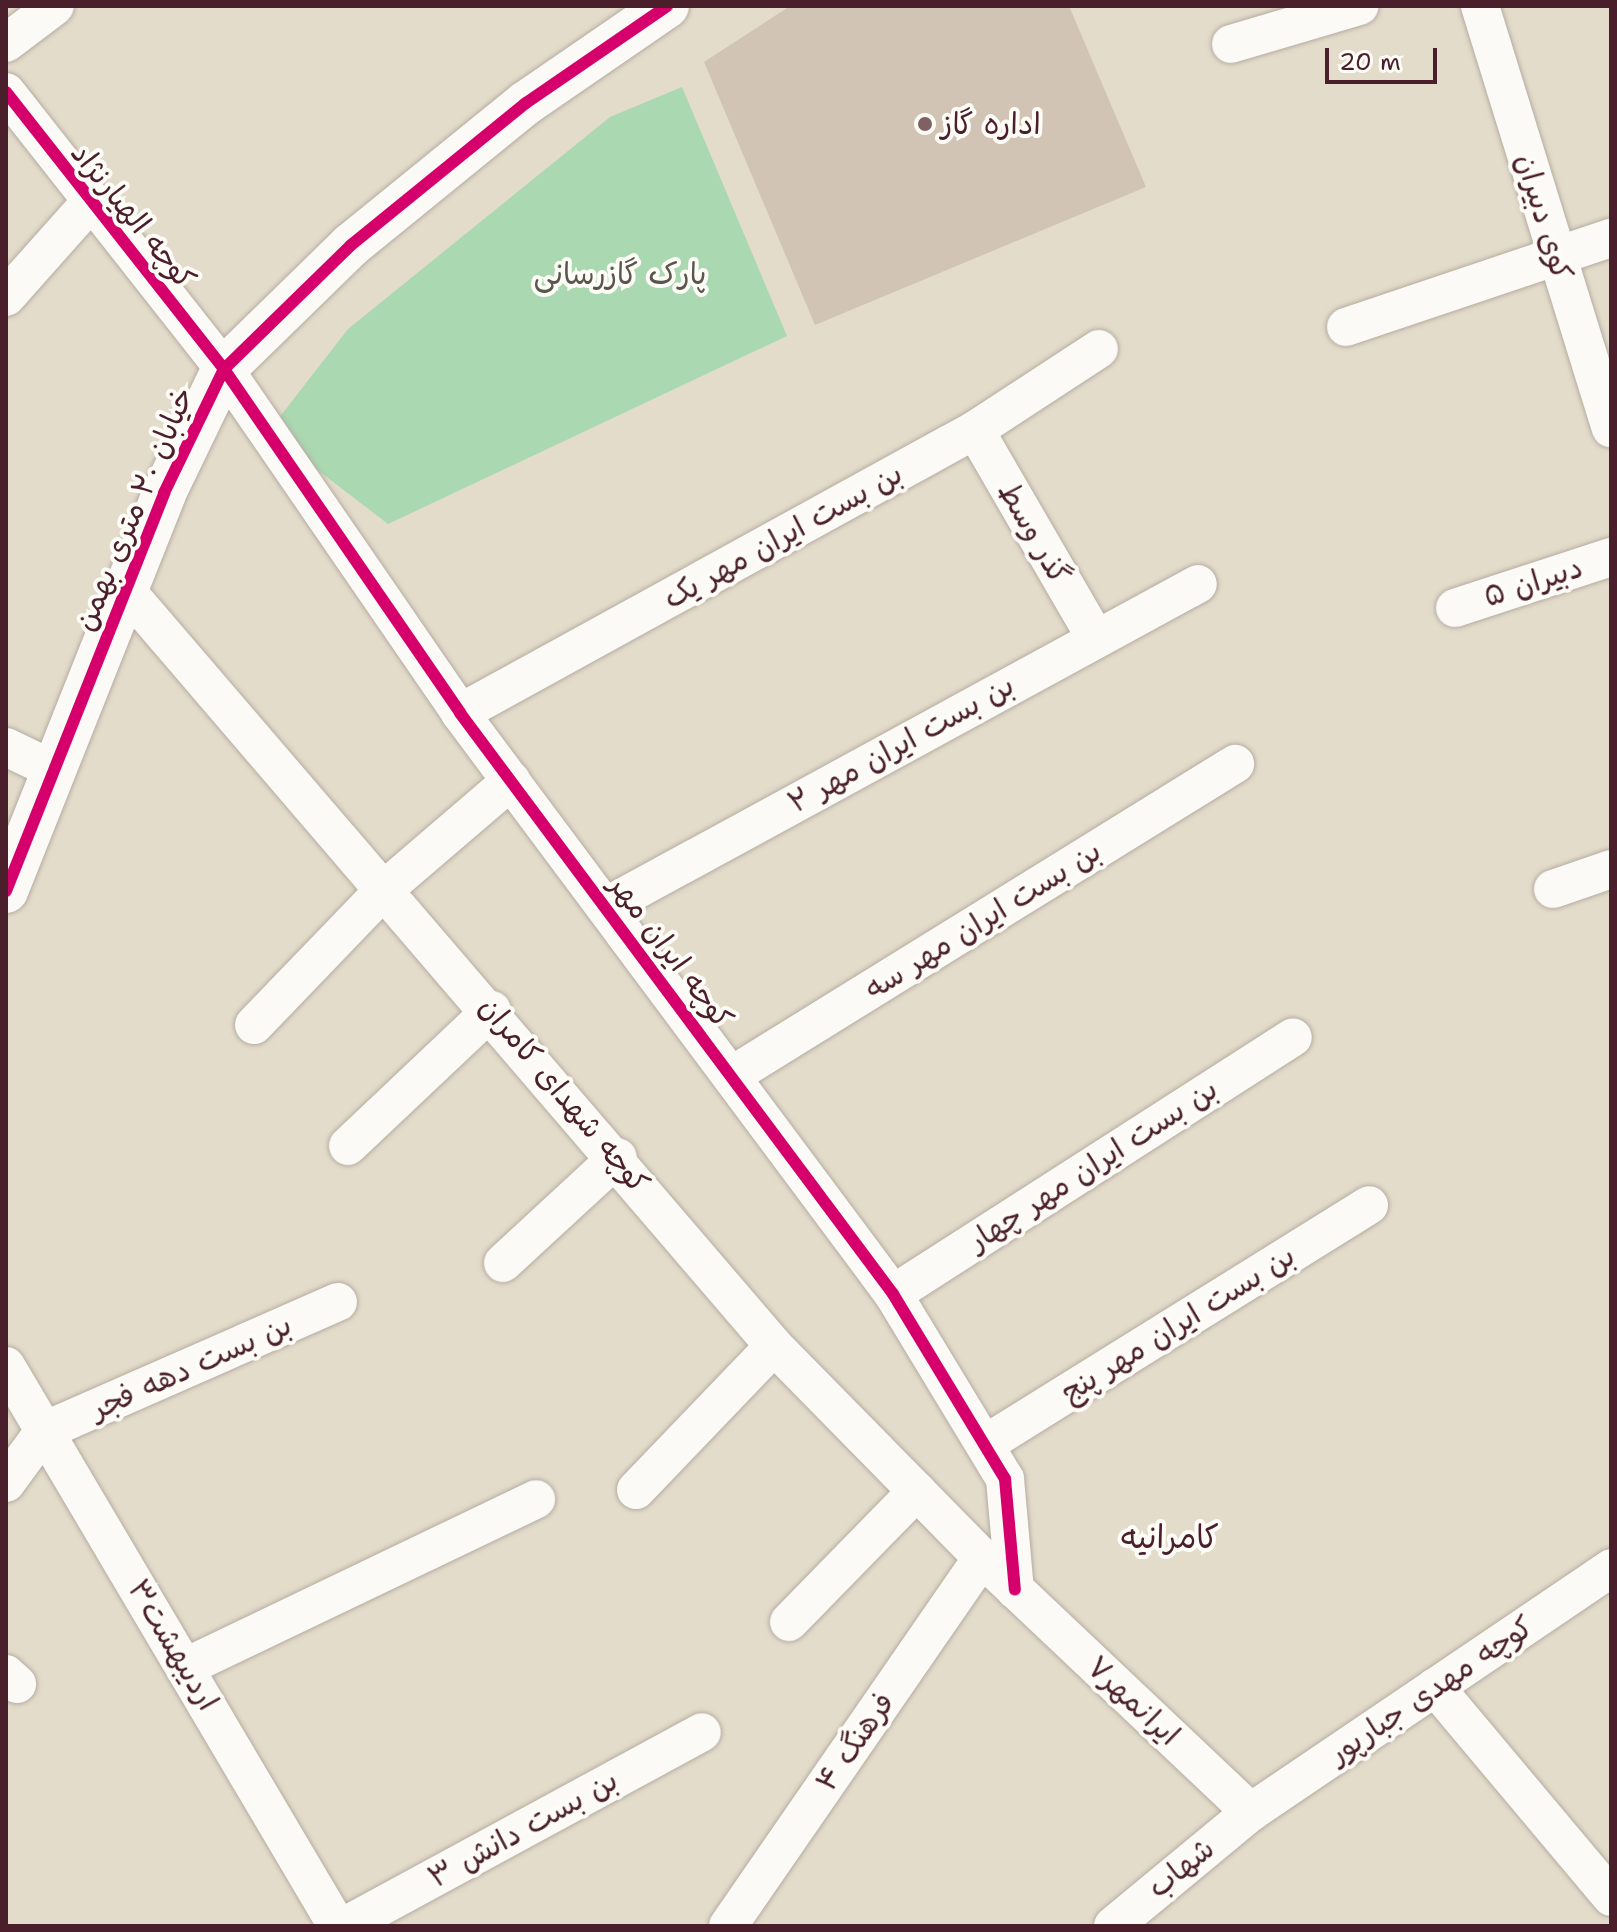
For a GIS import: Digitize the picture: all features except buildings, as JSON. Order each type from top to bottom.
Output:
[{"type":"street","points":[[6,43],[55,6]]},
{"type":"street","name":"خیابان ۲۰ متری بهمن","points":[[6,891],[125,589],[224,369],[362,235],[526,103],[667,6]]},
{"type":"street","points":[[1231,44],[1359,6]]},
{"type":"street","name":"کوی دبیران","points":[[1480,6],[1555,257],[1611,428]]},
{"type":"street","name":"کوچه الهیارنژاد","points":[[6,92],[89,204],[224,369]]},
{"type":"street","points":[[6,297],[89,204]]},
{"type":"street","points":[[1346,327],[1611,238]]},
{"type":"street","name":"بن بست ایران مهر یک","points":[[460,713],[975,430],[1099,349]]},
{"type":"street","name":"کوچه ایران مهر","points":[[224,369],[460,713],[893,1294],[987,1443],[1005,1479],[1015,1590]]},
{"type":"street","name":"گذر وسط","points":[[975,430],[1094,635]]},
{"type":"street","name":"دبیران ۵","points":[[1455,608],[1611,557]]},
{"type":"street","name":"۲ بن بست ایران مهر","points":[[605,907],[1094,635],[1198,584]]},
{"type":"street","name":"کوچه شهدای کامران","points":[[125,589],[492,1010],[774,1346],[1015,1590]]},
{"type":"street","points":[[6,747],[54,770]]},
{"type":"street","name":"بن بست ایران مهر سه","points":[[731,1076],[1235,764]]},
{"type":"street","points":[[254,1025],[386,888],[511,781]]},
{"type":"street","points":[[1553,889],[1611,869]]},
{"type":"street","points":[[348,1146],[492,1010]]},
{"type":"street","name":"بن بست ایران مهر چهار","points":[[893,1294],[1293,1037]]},
{"type":"street","points":[[503,1263],[618,1157]]},
{"type":"street","name":"بن بست ایران مهر پنج","points":[[987,1443],[1369,1205]]},
{"type":"street","name":"بن بست دهه فجر","points":[[44,1431],[338,1302]]},
{"type":"street","points":[[636,1490],[774,1346]]},
{"type":"street","name":"اردیبهشت۳","points":[[6,1366],[188,1666],[337,1926]]},
{"type":"street","points":[[6,1483],[44,1431]]},
{"type":"street","points":[[789,1622],[917,1491]]},
{"type":"street","points":[[188,1666],[536,1499]]},
{"type":"street","name":"فرهنگ ۴","points":[[728,1926],[982,1558]]},
{"type":"street","name":"کوچه مهدی جبارپور","points":[[1251,1812],[1611,1568]]},
{"type":"street","name":"ایرانمهر۷","points":[[1015,1590],[1251,1812]]},
{"type":"street","points":[[1435,1687],[1611,1897]]},
{"type":"street","name":"بن بست دانش ۳","points":[[345,1926],[702,1732]]},
{"type":"street","name":"شهاب","points":[[1113,1926],[1251,1812]]},
{"type":"green space","name":"پارک گازرسانی","points":[[682,87],[787,336],[388,524],[268,432],[348,329],[610,117]]},
{"type":"cycle path","points":[[6,891],[164,493],[224,369],[351,245],[526,103],[667,6]]},
{"type":"cycle path","points":[[6,92],[224,369],[460,713],[893,1294],[1005,1479],[1015,1590]]},
{"type":"place","name":"اداره گاز","points":[[925,124]]},
{"type":"district","name":"کامرانیه","points":[[1170,1537]]}]
